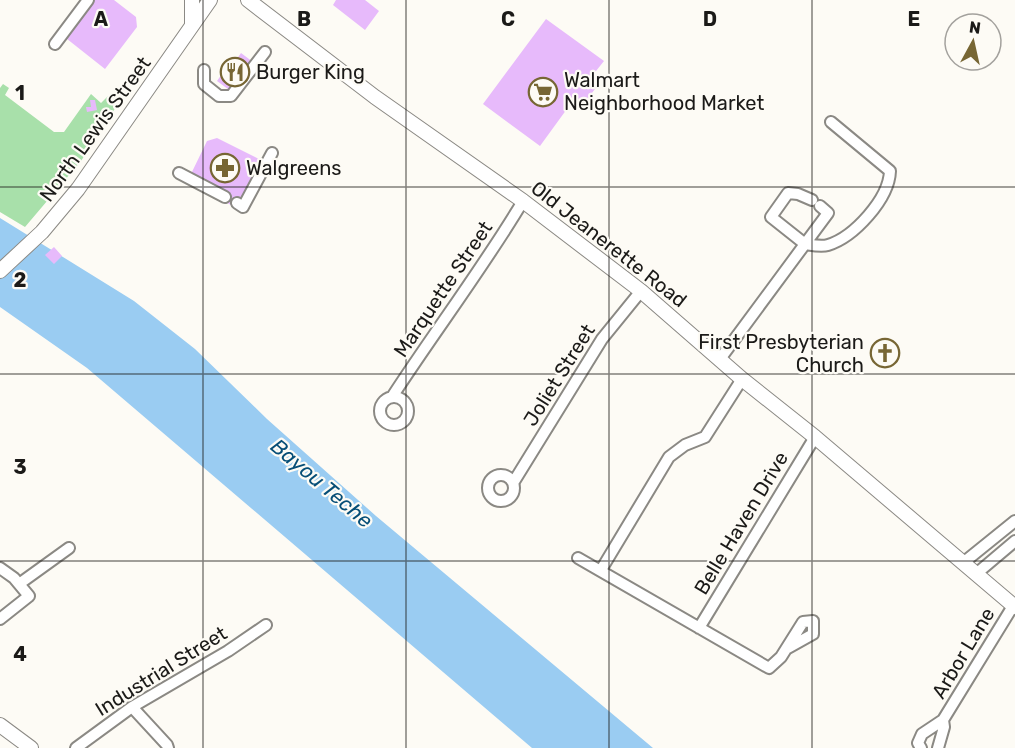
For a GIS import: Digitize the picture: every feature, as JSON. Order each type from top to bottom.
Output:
[{"type":"main road","points":[[192,0],[192,26]]},
{"type":"main road","name":"North Lewis Street","points":[[0,271],[27,248],[59,214],[210,0]]},
{"type":"main road","name":"Old Jeanerette Road","points":[[248,0],[375,97],[523,201],[641,291],[742,379],[815,437],[1014,606]]},
{"type":"main road","points":[[0,725],[31,748]]},
{"type":"street","points":[[55,44],[88,0]]},
{"type":"street","points":[[204,70],[204,84],[219,96],[231,96],[265,52]]},
{"type":"street","points":[[720,359],[805,244],[828,213],[816,203],[798,194],[788,193],[771,217],[805,244],[825,246],[841,240],[857,229],[890,184],[890,171],[831,122]]},
{"type":"street","points":[[237,203],[243,207],[272,153]]},
{"type":"street","points":[[179,173],[225,197]]},
{"type":"street","name":"Marquette Street","points":[[392,397],[501,238],[523,201]]},
{"type":"street","name":"Joliet Street","points":[[513,483],[602,339],[641,291]]},
{"type":"street","points":[[601,570],[669,457],[685,445],[705,437],[742,379]]},
{"type":"street","name":"Belle Haven Drive","points":[[699,628],[815,437]]},
{"type":"street","points":[[963,563],[1015,521]]},
{"type":"street","points":[[976,574],[1015,541]]},
{"type":"street","points":[[19,584],[69,548]]},
{"type":"street","points":[[578,558],[769,668],[782,657],[788,648]]},
{"type":"street","points":[[0,568],[14,578],[29,596],[0,619]]},
{"type":"street","name":"Arbor Lane","points":[[921,748],[918,743],[922,734],[943,720],[1014,606]]},
{"type":"street","name":"Industrial Street","points":[[76,748],[132,707],[228,651],[266,625]]},
{"type":"street","points":[[132,707],[168,748]]},
{"type":"street","name":"Arbor Lane","points":[[938,748],[944,727],[943,720]]},
{"type":"green space","points":[[3,84],[9,88],[5,95],[54,132],[64,132],[91,94],[101,103],[108,96],[114,101],[116,107],[81,161],[25,227],[0,212],[0,88]]},
{"type":"water","name":"Bayou Teche","points":[[0,218],[134,301],[195,349],[267,419],[376,516],[653,748],[532,748],[87,368],[0,307]]},
{"type":"building","points":[[92,0],[114,0],[136,17],[137,27],[105,69],[62,35],[66,30],[61,26],[71,13],[77,18]]},
{"type":"building","points":[[336,0],[365,0],[379,11],[365,30],[333,5]]},
{"type":"building","name":"Walmart Neighborhood Market","points":[[546,19],[604,61],[592,76],[600,82],[581,108],[572,102],[540,146],[483,104]]},
{"type":"building","name":"Burger King","points":[[241,53],[253,62],[232,92],[217,81],[231,61],[234,63]]},
{"type":"building","points":[[90,100],[95,100],[97,110],[87,112],[86,107],[91,107]]},
{"type":"building","name":"Walgreens","points":[[217,138],[261,160],[240,202],[235,207],[223,201],[190,176],[207,141]]},
{"type":"building","points":[[54,247],[62,256],[54,264],[45,255]]},
{"type":"place","name":"Burger King","points":[[235,72]]},
{"type":"place","name":"Walmart Neighborhood Market","points":[[543,92]]},
{"type":"place","name":"Walgreens","points":[[225,168]]},
{"type":"place","name":"First Presbyterian Church","points":[[885,353]]}]
